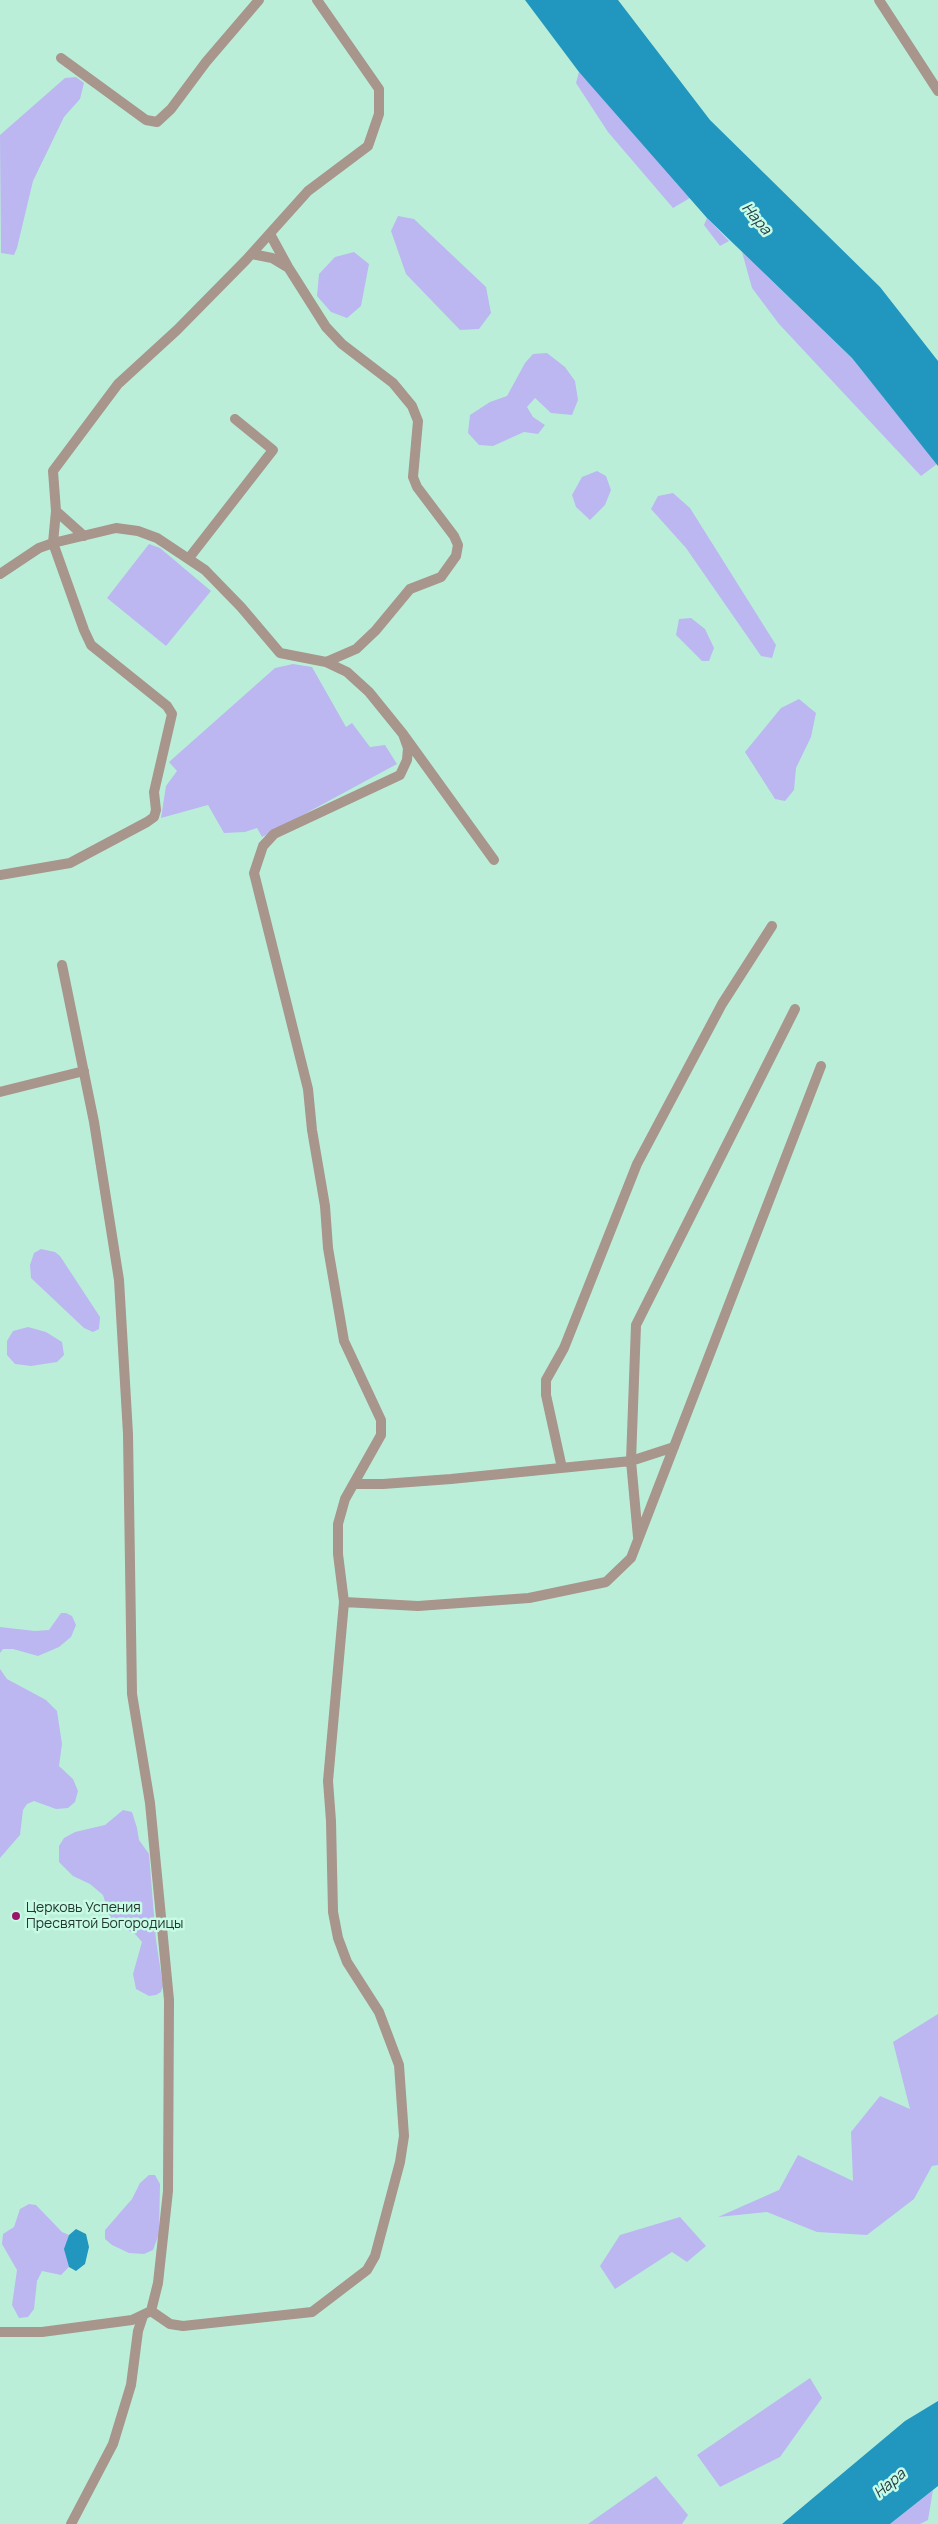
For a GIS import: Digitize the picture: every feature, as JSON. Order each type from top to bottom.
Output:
[{"type":"street","points":[[61,58],[146,120],[157,122],[171,109],[206,62],[259,0]]},
{"type":"street","points":[[0,875],[70,863],[154,817],[156,810],[154,792],[172,714],[166,706],[91,644],[84,630],[53,543],[56,511],[53,471],[118,384],[177,330],[252,254],[308,191],[368,146],[379,114],[379,88],[317,0]]},
{"type":"street","points":[[879,0],[938,91]]},
{"type":"street","points":[[270,234],[288,267],[326,327],[342,344],[394,383],[412,406],[418,421],[414,477],[417,487],[458,545],[456,556],[441,577],[410,589],[401,597],[391,615],[356,649],[326,662]]},
{"type":"street","points":[[252,254],[272,258],[288,267]]},
{"type":"street","points":[[189,558],[273,450],[235,419]]},
{"type":"street","points":[[56,511],[84,536]]},
{"type":"street","points":[[0,574],[39,548],[116,528],[138,531],[157,538],[205,570],[241,607],[280,654],[326,662],[347,672],[369,692],[403,734],[494,860]]},
{"type":"street","points":[[147,2313],[170,2324],[183,2326],[312,2312],[367,2270],[375,2256],[400,2162],[404,2136],[399,2065],[380,2012],[347,1962],[338,1938],[333,1912],[328,1780],[344,1602],[338,1554],[338,1524],[346,1499],[381,1435],[381,1420],[344,1341],[328,1248],[325,1206],[312,1130],[308,1089],[254,873],[262,846],[274,834],[400,775],[407,754],[403,734]]},
{"type":"street","points":[[562,1468],[546,1395],[546,1380],[564,1348],[636,1164],[722,1004],[772,926]]},
{"type":"street","points":[[62,965],[84,1071],[119,1280],[128,1434],[132,1694],[150,1803],[169,2000],[168,2191],[158,2283],[138,2331],[131,2385],[114,2444],[70,2524]]},
{"type":"street","points":[[638,1540],[631,1462],[636,1325],[795,1009]]},
{"type":"street","points":[[344,1602],[428,1605],[529,1598],[606,1582],[631,1558],[822,1066]]},
{"type":"street","points":[[0,1092],[84,1071]]},
{"type":"street","points":[[354,1484],[402,1483],[631,1462],[674,1447]]},
{"type":"street","points":[[0,2332],[42,2332],[132,2320],[147,2313]]},
{"type":"shaded area","points":[[579,72],[690,198],[673,208],[608,132],[576,83]]},
{"type":"shaded area","points":[[76,77],[84,83],[80,99],[64,117],[33,181],[17,248],[14,255],[1,253],[0,135],[65,78]]},
{"type":"shaded area","points":[[398,216],[414,219],[486,287],[491,313],[479,329],[460,330],[406,274],[391,231]]},
{"type":"shaded area","points":[[707,218],[729,241],[720,246],[704,225]]},
{"type":"shaded area","points":[[354,252],[369,264],[361,306],[347,318],[331,312],[317,296],[319,274],[335,257]]},
{"type":"shaded area","points":[[742,252],[852,358],[937,464],[921,476],[779,324],[752,288]]},
{"type":"shaded area","points":[[547,353],[565,367],[575,381],[578,400],[572,415],[551,413],[535,398],[527,407],[533,417],[545,425],[538,434],[524,432],[493,446],[479,445],[468,433],[470,415],[490,402],[507,396],[525,363],[533,354]]},
{"type":"shaded area","points":[[597,471],[606,476],[611,490],[605,505],[590,520],[576,507],[572,495],[582,477]]},
{"type":"shaded area","points":[[673,493],[690,508],[776,645],[772,658],[761,656],[686,548],[651,509],[658,496]]},
{"type":"shaded area","points":[[149,544],[160,548],[211,591],[166,646],[107,598]]},
{"type":"shaded area","points":[[691,618],[705,629],[714,648],[709,661],[702,661],[676,635],[679,619]]},
{"type":"shaded area","points":[[293,664],[312,667],[346,727],[352,723],[370,747],[385,745],[397,764],[262,837],[257,828],[245,832],[224,833],[208,805],[161,818],[166,786],[177,771],[169,762],[275,668]]},
{"type":"shaded area","points":[[799,699],[816,713],[811,737],[796,768],[794,790],[785,801],[775,799],[745,752],[781,708]]},
{"type":"shaded area","points":[[41,1249],[55,1252],[60,1256],[100,1317],[99,1329],[93,1332],[84,1328],[31,1278],[30,1265],[34,1253]]},
{"type":"shaded area","points":[[28,1327],[46,1332],[62,1342],[64,1355],[57,1362],[31,1366],[15,1364],[7,1355],[7,1341],[13,1331]]},
{"type":"shaded area","points":[[61,1613],[72,1616],[76,1625],[71,1637],[59,1647],[38,1656],[13,1649],[3,1649],[0,1653],[0,1627],[35,1631],[49,1630]]},
{"type":"shaded area","points":[[0,1669],[7,1679],[46,1700],[57,1711],[62,1744],[59,1766],[73,1779],[78,1791],[75,1802],[68,1808],[56,1809],[34,1801],[27,1804],[23,1810],[20,1835],[0,1858]]},
{"type":"shaded area","points":[[123,1810],[132,1812],[139,1840],[149,1854],[156,1940],[163,1986],[161,1992],[156,1995],[149,1996],[136,1989],[133,1974],[142,1942],[136,1935],[111,1920],[103,1895],[90,1884],[73,1876],[59,1862],[59,1846],[64,1838],[75,1832],[105,1825]]},
{"type":"shaded area","points":[[938,2014],[938,2165],[932,2166],[914,2199],[867,2235],[817,2232],[767,2212],[718,2217],[779,2190],[798,2155],[853,2181],[851,2132],[880,2096],[910,2109],[893,2042]]},
{"type":"shaded area","points":[[149,2175],[155,2175],[160,2184],[159,2234],[153,2250],[144,2254],[129,2253],[112,2245],[105,2239],[105,2230],[132,2199],[140,2183]]},
{"type":"shaded area","points":[[29,2204],[36,2205],[62,2232],[69,2235],[65,2249],[69,2267],[61,2275],[42,2271],[37,2281],[34,2309],[28,2317],[19,2318],[12,2305],[17,2270],[2,2244],[3,2234],[14,2227],[20,2209]]},
{"type":"shaded area","points":[[680,2217],[706,2246],[687,2262],[672,2252],[615,2289],[600,2266],[620,2235]]},
{"type":"shaded area","points":[[810,2378],[822,2398],[780,2457],[720,2487],[697,2455]]},
{"type":"shaded area","points":[[656,2476],[688,2515],[682,2524],[588,2524]]},
{"type":"shaded area","points":[[933,2490],[928,2520],[920,2524],[890,2524]]},
{"type":"water","name":"Нара","points":[[525,0],[618,0],[710,120],[880,287],[938,361],[938,466],[852,358],[707,218],[579,72]]},
{"type":"water","points":[[76,2229],[86,2234],[89,2247],[85,2264],[76,2271],[69,2267],[64,2249],[69,2235]]},
{"type":"water","name":"Нара","points":[[938,2401],[938,2486],[890,2524],[782,2524],[905,2421]]},
{"type":"place","name":"Церковь Успения Пресвятой Богородицы","points":[[16,1916]]}]
